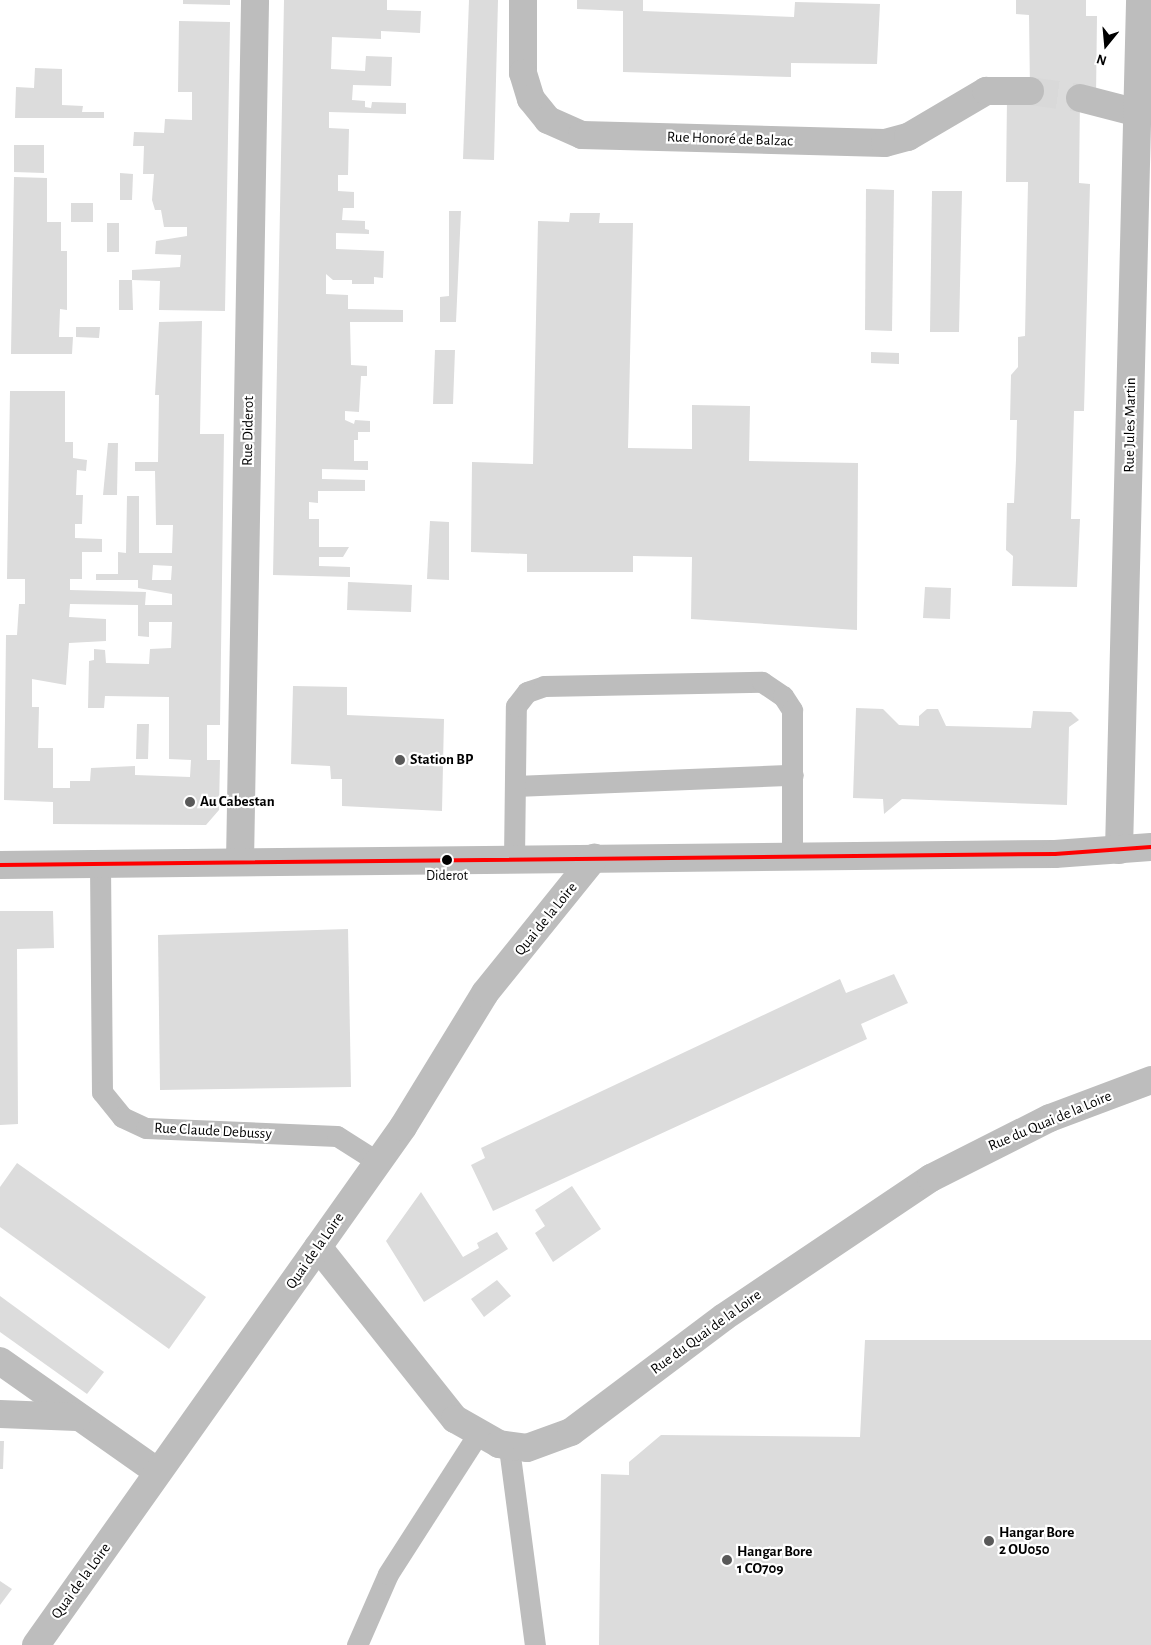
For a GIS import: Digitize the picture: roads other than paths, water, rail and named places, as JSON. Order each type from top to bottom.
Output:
[{"type":"street","name":"Rue Diderot","points":[[240,862],[256,0]]},
{"type":"street","name":"Rue Honoré de Balzac","points":[[523,0],[523,73],[531,99],[548,120],[582,135],[885,143],[908,137],[986,91],[1030,91]]},
{"type":"street","name":"Rue Jules Martin","points":[[1119,850],[1140,0]]},
{"type":"street","points":[[1080,98],[1138,113]]},
{"type":"street","points":[[0,865],[792,856],[1119,850],[1151,847]]},
{"type":"street","name":"Quai de la Loire","points":[[36,1645],[378,1162],[485,993],[594,858]]},
{"type":"street","name":"Rue du Quai de la Loire","points":[[318,1247],[423,1382],[456,1419],[478,1434],[509,1448],[527,1448],[571,1432],[724,1317],[931,1178],[1050,1118],[1151,1080]]},
{"type":"street","points":[[0,1361],[77,1417],[158,1472]]},
{"type":"street","points":[[0,1414],[77,1417]]},
{"type":"lane","points":[[514,859],[516,706],[528,692],[544,686],[762,682],[783,696],[792,710],[792,856]]},
{"type":"lane","points":[[515,786],[793,775]]},
{"type":"lane","name":"Rue Claude Debussy","points":[[100,864],[102,1092],[122,1116],[146,1128],[337,1136],[378,1162]]},
{"type":"lane","points":[[357,1645],[388,1574],[478,1434]]},
{"type":"lane","points":[[509,1448],[535,1645]]},
{"type":"tunnel","points":[[1030,91],[1080,98]]},
{"type":"place","name":"Station BP","points":[[400,760]]},
{"type":"place","name":"Au Cabestan","points":[[190,802]]},
{"type":"place","name":"Diderot","points":[[447,860]]},
{"type":"place","name":"Hangar Bore 2 OU050","points":[[989,1541]]},
{"type":"place","name":"Hangar Bore 1 CO709","points":[[727,1560]]}]
